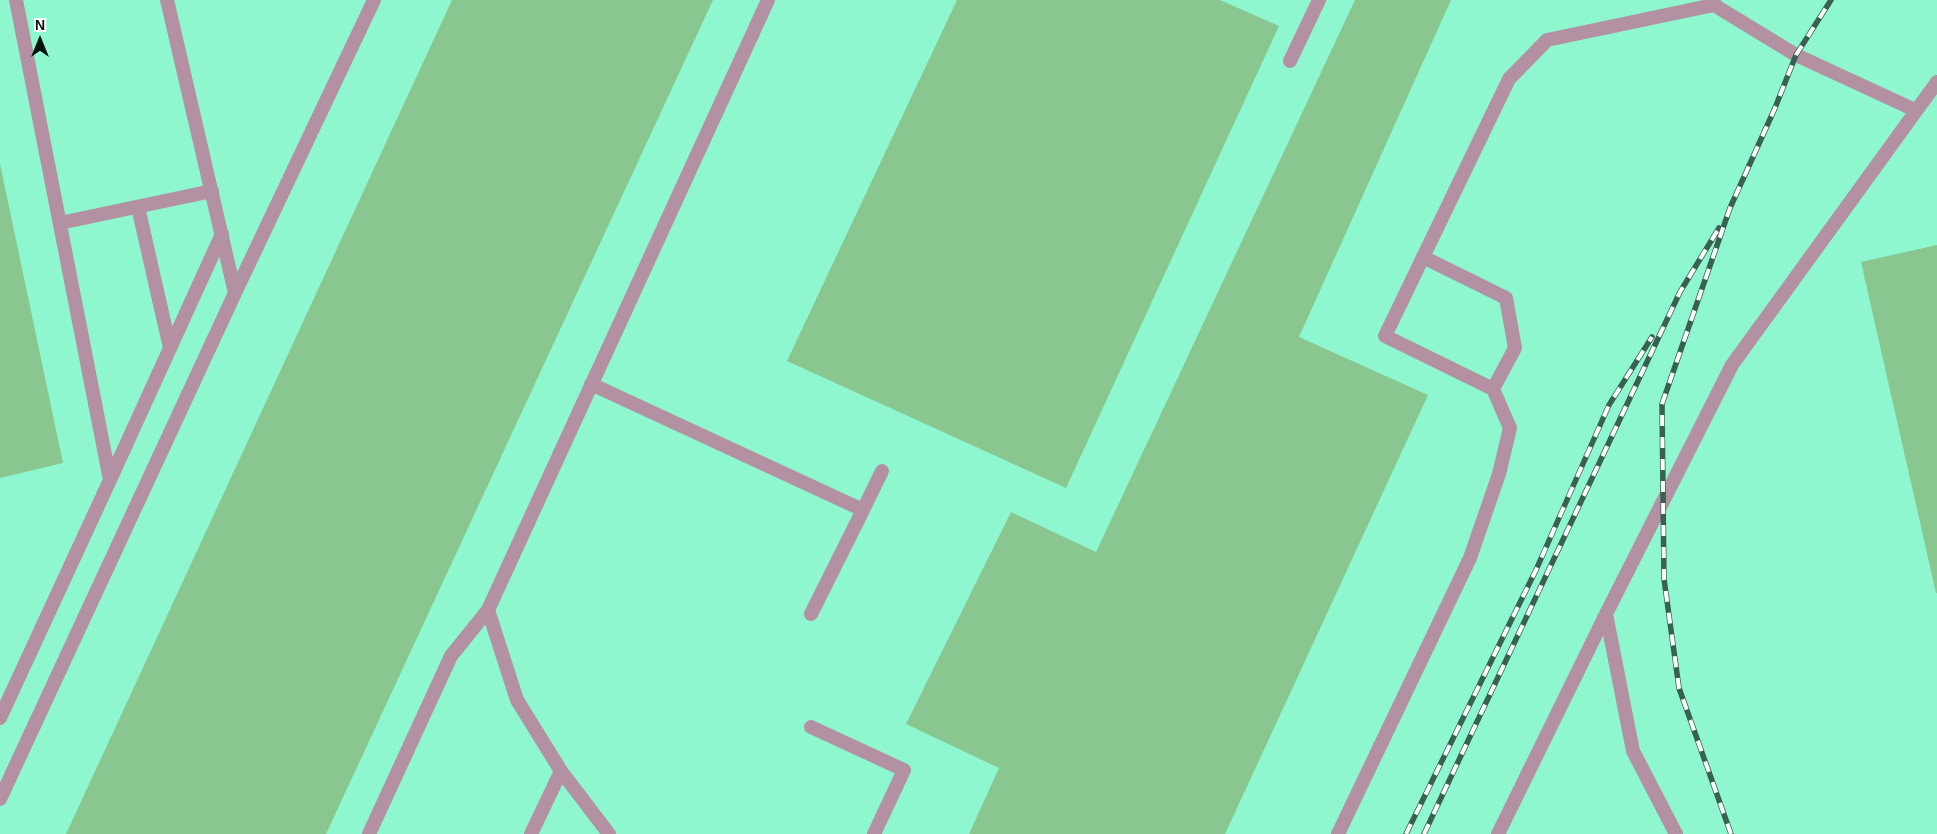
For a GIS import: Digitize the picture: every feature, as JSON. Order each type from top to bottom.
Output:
[{"type":"street","points":[[16,0],[110,480]]},
{"type":"street","points":[[167,0],[235,293]]},
{"type":"street","points":[[0,799],[235,293],[374,0]]},
{"type":"street","points":[[370,834],[451,656],[488,610],[768,0]]},
{"type":"street","points":[[1290,61],[1320,0]]},
{"type":"street","points":[[1338,834],[1470,558],[1499,474],[1510,428],[1493,389],[1385,336],[1509,79],[1547,40],[1714,2],[1796,55],[1915,110]]},
{"type":"street","points":[[1498,834],[1606,614],[1732,365],[1937,82]]},
{"type":"street","points":[[60,223],[212,191]]},
{"type":"street","points":[[138,207],[170,348]]},
{"type":"street","points":[[0,718],[222,234]]},
{"type":"street","points":[[1423,257],[1506,298],[1515,348],[1493,389]]},
{"type":"street","points":[[591,384],[862,510]]},
{"type":"street","points":[[811,614],[882,471]]},
{"type":"street","points":[[488,610],[517,700],[561,771],[609,834]]},
{"type":"street","points":[[1606,614],[1633,751],[1676,834]]},
{"type":"street","points":[[811,727],[904,770],[874,834]]},
{"type":"street","points":[[532,834],[561,771]]},
{"type":"shaded area","points":[[0,0],[1937,0],[1937,834],[0,834]]},
{"type":"building","points":[[452,0],[713,0],[326,834],[66,834]]},
{"type":"building","points":[[957,0],[1220,0],[1279,26],[1066,488],[787,361]]},
{"type":"building","points":[[1355,0],[1451,0],[1299,337],[1428,395],[1225,834],[969,834],[999,768],[906,724],[1011,512],[1096,552]]},
{"type":"building","points":[[0,164],[63,463],[0,478]]},
{"type":"building","points":[[1937,245],[1937,593],[1936,593],[1861,262]]},
{"type":"railway","points":[[1731,834],[1679,688],[1664,579],[1662,404],[1730,208],[1775,108],[1796,55],[1831,0]]},
{"type":"railway","points":[[1424,834],[1680,292],[1719,228]]},
{"type":"railway","points":[[1406,834],[1536,570],[1609,405],[1652,337]]}]
